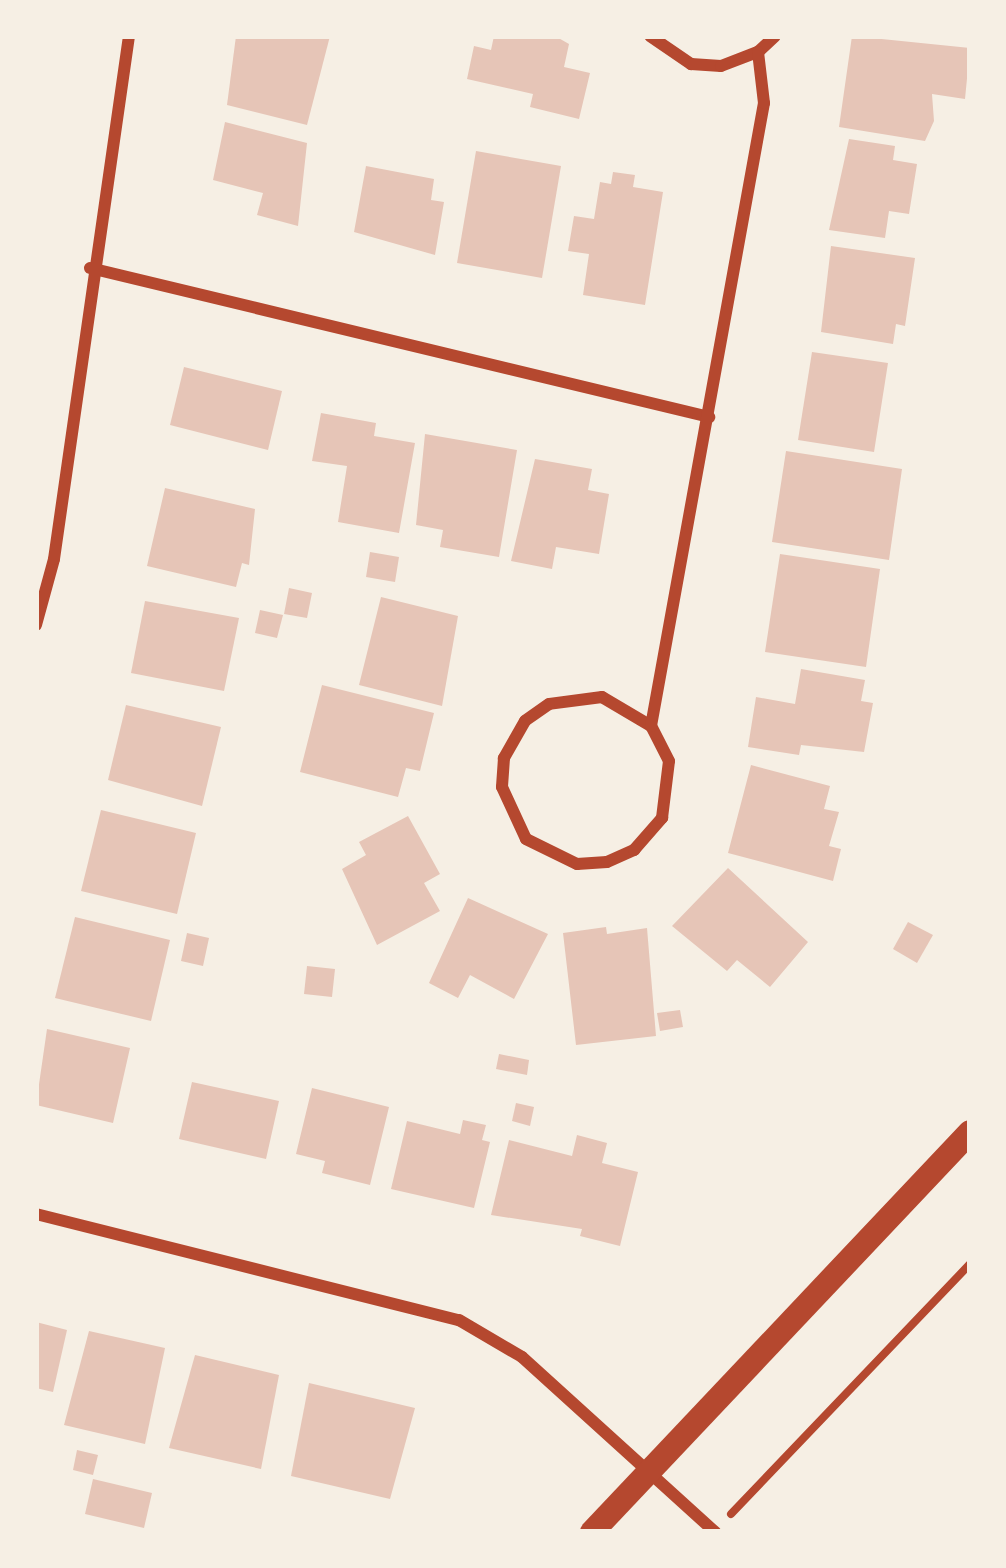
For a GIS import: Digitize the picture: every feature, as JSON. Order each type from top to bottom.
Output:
[{"type":"main road","points":[[592,1532],[970,1132]]},
{"type":"street","points":[[36,625],[54,559],[90,268],[129,36]]},
{"type":"street","points":[[650,36],[691,64],[721,66],[758,52],[776,36]]},
{"type":"street","points":[[652,726],[602,697],[549,704],[525,722],[505,758],[502,787],[526,839],[577,864],[634,850],[662,818],[670,790],[669,761],[652,726],[764,103],[758,52]]},
{"type":"street","points":[[90,268],[709,417]]},
{"type":"street","points":[[36,1214],[459,1320],[522,1357],[651,1469],[715,1532]]},
{"type":"path","points":[[753,1492],[787,1447],[970,1264]]},
{"type":"building","points":[[236,36],[330,36],[307,125],[227,105]]},
{"type":"building","points":[[494,36],[555,36],[569,44],[564,67],[590,73],[579,119],[530,107],[533,94],[467,79],[474,46],[491,50]]},
{"type":"building","points":[[852,36],[970,48],[965,99],[932,94],[934,121],[925,141],[839,127]]},
{"type":"building","points":[[225,122],[307,143],[298,226],[257,215],[263,193],[213,180]]},
{"type":"building","points":[[849,139],[895,146],[893,160],[917,164],[909,214],[889,211],[885,238],[829,230]]},
{"type":"building","points":[[476,151],[561,166],[542,278],[457,263]]},
{"type":"building","points":[[366,166],[434,179],[431,200],[444,202],[435,255],[354,232]]},
{"type":"building","points":[[613,172],[635,175],[633,187],[663,192],[645,305],[583,295],[589,254],[568,251],[574,216],[594,219],[600,182],[611,184]]},
{"type":"building","points":[[831,246],[915,258],[905,326],[896,324],[893,344],[821,332]]},
{"type":"building","points":[[812,352],[888,363],[874,452],[798,440]]},
{"type":"building","points":[[184,367],[282,391],[268,450],[170,425]]},
{"type":"building","points":[[321,413],[376,423],[374,436],[415,443],[399,533],[338,522],[347,466],[312,461]]},
{"type":"building","points":[[425,434],[517,450],[499,557],[440,547],[443,530],[416,525]]},
{"type":"building","points":[[786,451],[902,469],[889,560],[772,542]]},
{"type":"building","points":[[535,459],[592,469],[588,490],[609,494],[599,554],[556,547],[552,569],[511,561]]},
{"type":"building","points":[[165,488],[255,509],[249,565],[242,563],[236,587],[147,566]]},
{"type":"building","points":[[370,552],[399,557],[395,582],[366,577]]},
{"type":"building","points":[[780,554],[880,569],[866,667],[765,652]]},
{"type":"building","points":[[289,588],[312,593],[307,618],[284,614]]},
{"type":"building","points":[[381,597],[458,616],[442,706],[359,685]]},
{"type":"building","points":[[145,601],[239,618],[224,691],[131,673]]},
{"type":"building","points":[[260,610],[283,615],[277,638],[255,633]]},
{"type":"building","points":[[801,669],[865,680],[861,701],[873,703],[864,752],[801,745],[799,755],[748,747],[756,697],[795,704]]},
{"type":"building","points":[[322,685],[434,713],[420,771],[406,768],[398,797],[300,772]]},
{"type":"building","points":[[126,705],[221,727],[202,806],[108,780]]},
{"type":"building","points":[[751,765],[830,786],[824,809],[839,812],[829,846],[841,849],[833,881],[728,853]]},
{"type":"building","points":[[101,810],[196,833],[177,914],[81,891]]},
{"type":"building","points":[[408,816],[440,874],[424,883],[440,911],[377,945],[342,869],[366,855],[359,842]]},
{"type":"building","points":[[728,868],[808,942],[770,987],[737,960],[727,971],[672,926]]},
{"type":"building","points":[[468,898],[548,934],[514,999],[470,975],[458,998],[429,983]]},
{"type":"building","points":[[75,917],[170,940],[151,1021],[55,998]]},
{"type":"building","points":[[908,922],[933,935],[917,963],[893,949]]},
{"type":"building","points":[[606,927],[607,934],[647,928],[656,1036],[576,1045],[563,933]]},
{"type":"building","points":[[187,933],[209,938],[203,966],[181,961]]},
{"type":"building","points":[[307,966],[335,969],[332,997],[304,994]]},
{"type":"building","points":[[680,1010],[683,1027],[660,1031],[657,1013]]},
{"type":"building","points":[[47,1029],[130,1048],[113,1123],[36,1105]]},
{"type":"building","points":[[499,1054],[529,1060],[527,1075],[496,1069]]},
{"type":"building","points":[[192,1082],[279,1101],[266,1159],[179,1139]]},
{"type":"building","points":[[312,1088],[389,1107],[370,1185],[322,1173],[325,1161],[296,1154]]},
{"type":"building","points":[[516,1103],[534,1107],[530,1126],[512,1121]]},
{"type":"building","points":[[463,1120],[486,1125],[482,1140],[490,1142],[474,1208],[391,1189],[407,1121],[460,1134]]},
{"type":"building","points":[[577,1135],[607,1143],[602,1163],[638,1172],[620,1246],[580,1236],[582,1229],[491,1215],[509,1140],[572,1156]]},
{"type":"building","points":[[36,1322],[67,1330],[53,1392],[36,1388]]},
{"type":"building","points":[[89,1331],[165,1348],[145,1444],[64,1425]]},
{"type":"building","points":[[195,1355],[279,1375],[261,1469],[169,1448]]},
{"type":"building","points":[[309,1383],[415,1408],[390,1499],[291,1476]]},
{"type":"building","points":[[77,1450],[98,1455],[93,1475],[73,1470]]},
{"type":"building","points":[[93,1479],[152,1493],[144,1528],[85,1514]]}]
